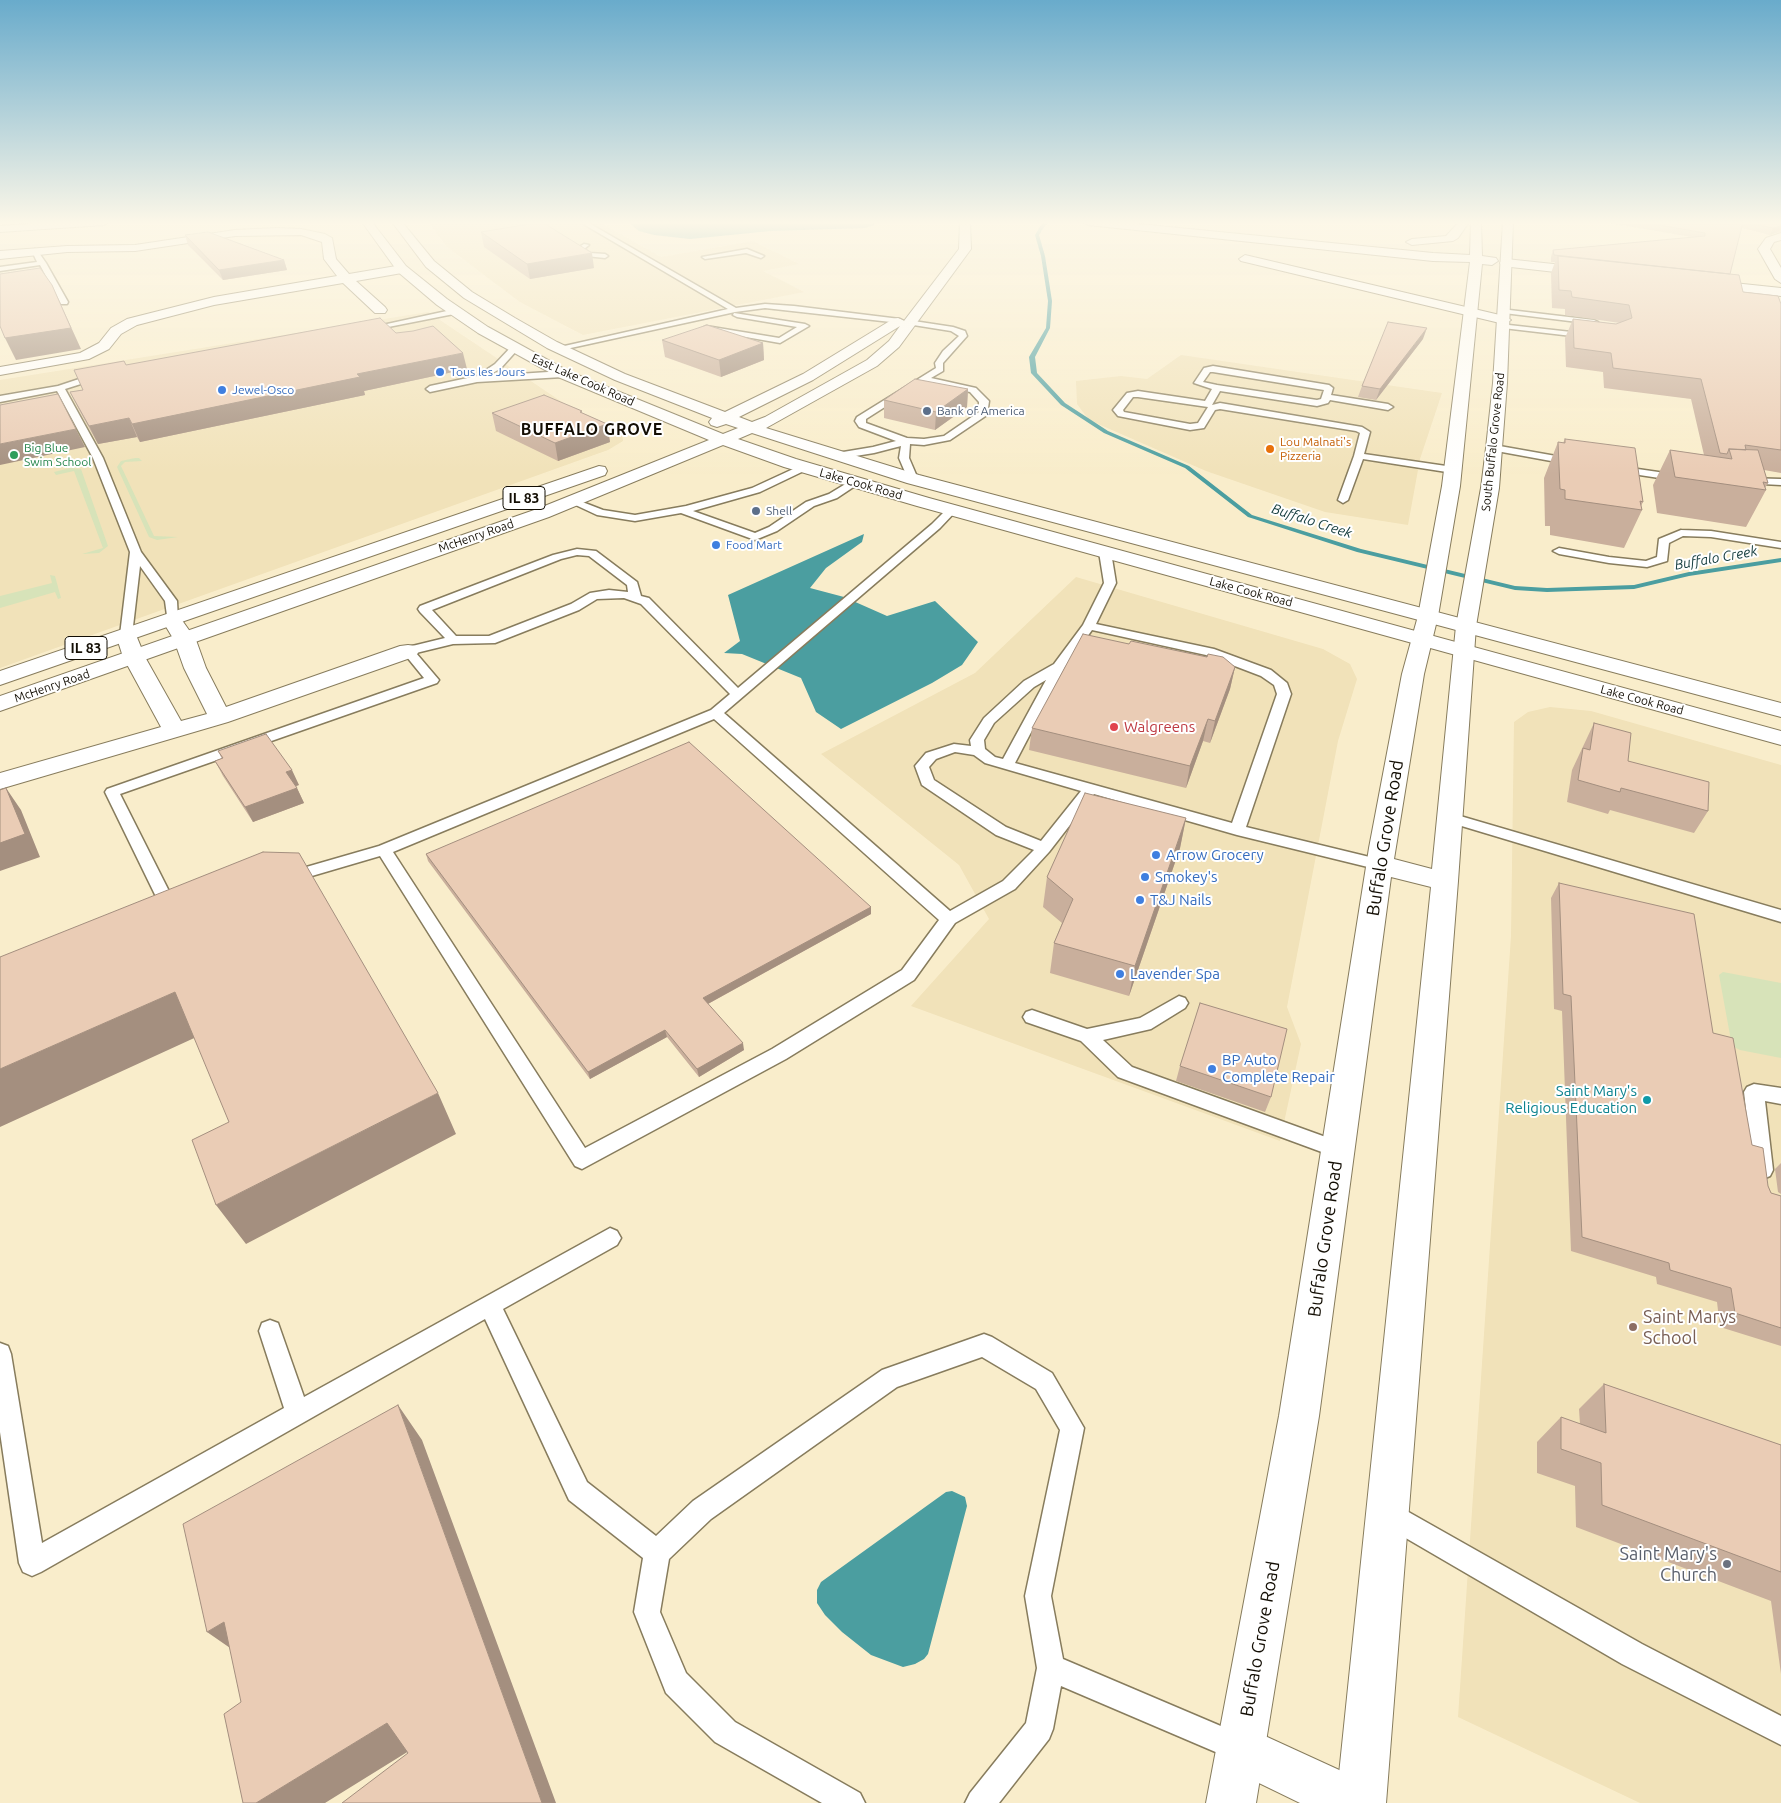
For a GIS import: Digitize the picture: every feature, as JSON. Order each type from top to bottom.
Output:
[{"type":"main road","points":[[0,371],[84,356],[104,346],[116,331],[132,322],[194,306]]},
{"type":"main road","points":[[376,306],[380,310]]},
{"type":"main road","name":"East Lake Cook Road","points":[[450,306],[515,348],[564,374],[724,440]]},
{"type":"main road","name":"East Lake Cook Road","points":[[487,306],[560,349],[620,377],[726,418]]},
{"type":"main road","name":"McHenry Road","points":[[681,437],[726,418],[808,378],[905,322],[922,306]]},
{"type":"main road","points":[[1446,306],[1504,319]]},
{"type":"main road","points":[[1421,638],[1428,616],[1453,470],[1472,306]]},
{"type":"main road","name":"South Buffalo Grove Road","points":[[1450,818],[1466,626],[1490,488],[1504,306]]},
{"type":"main road","name":"McHenry Road","points":[[0,704],[572,502],[724,440],[771,420],[872,363],[894,344],[905,322]]},
{"type":"main road","name":"Lake Cook Road","points":[[726,418],[837,456],[913,479],[1781,710]]},
{"type":"main road","name":"Lake Cook Road","points":[[724,440],[804,467],[952,510],[1781,738]]},
{"type":"main road","name":"McHenry Road","points":[[0,678],[612,466]]},
{"type":"main road","points":[[172,620],[185,640],[195,668],[220,717]]},
{"type":"main road","points":[[126,635],[134,657],[175,731]]},
{"type":"main road","name":"Buffalo Grove Road","points":[[1231,1803],[1299,1416],[1380,865],[1421,638]]},
{"type":"main road","points":[[0,781],[220,717],[408,651]]},
{"type":"main road","points":[[1361,1803],[1450,818]]},
{"type":"main road","points":[[1380,865],[1444,882]]},
{"type":"main road","points":[[1241,1749],[1354,1803]]},
{"type":"lane","points":[[728,306],[735,310]]},
{"type":"lane","points":[[560,349],[676,322],[764,306]]},
{"type":"lane","points":[[767,306],[905,322],[952,329],[962,333],[962,336],[939,363],[940,369],[923,379],[862,417],[860,421],[867,428],[906,441],[924,442],[947,438],[984,413],[984,401],[973,390],[923,379]]},
{"type":"lane","points":[[363,332],[456,311]]},
{"type":"lane","points":[[676,322],[780,341],[805,326],[724,312]]},
{"type":"lane","points":[[1504,319],[1599,322]]},
{"type":"lane","points":[[1504,319],[1600,338]]},
{"type":"lane","points":[[392,325],[399,332]]},
{"type":"lane","points":[[477,379],[498,366],[515,348]]},
{"type":"lane","points":[[1213,369],[1329,388],[1325,401],[1317,403],[1216,388],[1198,383],[1207,370],[1213,369]]},
{"type":"lane","points":[[0,399],[60,388],[93,376],[112,373]]},
{"type":"lane","points":[[430,389],[477,379],[564,374]]},
{"type":"lane","points":[[60,388],[98,458],[136,552],[171,601],[172,620]]},
{"type":"lane","points":[[1208,404],[1216,388]]},
{"type":"lane","points":[[24,404],[47,390]]},
{"type":"lane","points":[[1220,406],[1212,408],[1201,426],[1190,427],[1122,414],[1118,410],[1130,395],[1138,394],[1208,404],[1359,429],[1365,432],[1359,456],[1343,500]]},
{"type":"lane","points":[[1326,397],[1388,406]]},
{"type":"lane","points":[[837,456],[874,450],[906,441]]},
{"type":"lane","points":[[906,441],[904,458],[913,479]]},
{"type":"lane","points":[[1494,448],[1584,463]]},
{"type":"lane","points":[[1359,456],[1453,470]]},
{"type":"lane","points":[[1602,466],[1690,479]]},
{"type":"lane","points":[[572,502],[600,513],[635,518],[682,510],[756,490],[804,467]]},
{"type":"lane","points":[[1732,481],[1781,482]]},
{"type":"lane","points":[[682,510],[755,537],[773,529],[810,504],[833,496],[856,482]]},
{"type":"lane","points":[[277,882],[384,850],[716,713],[860,592],[952,510]]},
{"type":"lane","points":[[1559,551],[1609,560],[1647,564],[1663,559],[1663,541],[1681,533],[1711,534],[1781,545]]},
{"type":"lane","points":[[126,635],[136,552]]},
{"type":"lane","points":[[453,640],[424,609],[557,557],[577,552],[592,553],[633,584],[635,598]]},
{"type":"lane","points":[[1007,765],[1059,667],[1089,626],[1110,583],[1105,552]]},
{"type":"lane","points":[[175,919],[112,792],[432,680],[408,651],[453,640],[491,640],[575,607],[594,596],[609,594],[645,601],[738,695]]},
{"type":"lane","points":[[1089,626],[1210,652],[1266,673],[1280,683],[1284,694],[1237,830]]},
{"type":"lane","points":[[978,751],[977,740],[989,722],[1029,684],[1059,667]]},
{"type":"lane","points":[[716,713],[949,919]]},
{"type":"lane","points":[[1044,848],[1001,831],[927,782],[922,766],[931,756],[954,748],[978,751],[990,760],[1007,765],[1237,830],[1380,865]]},
{"type":"lane","points":[[384,850],[582,1160],[779,1054],[908,975],[949,919],[1009,885],[1044,848],[1091,788]]},
{"type":"lane","points":[[1450,818],[1781,916]]},
{"type":"lane","points":[[1087,1036],[1145,1024],[1179,1003]]},
{"type":"lane","points":[[1032,1016],[1087,1036],[1125,1072],[1338,1150]]},
{"type":"lane","points":[[1765,1190],[1754,1092],[1781,1096]]},
{"type":"lane","points":[[0,1354],[32,1563],[610,1238]]},
{"type":"lane","points":[[490,1305],[578,1491],[657,1553]]},
{"type":"lane","points":[[270,1330],[297,1413]]},
{"type":"lane","points":[[850,1803],[725,1732],[676,1683],[647,1612],[657,1553],[702,1510],[890,1378],[984,1345],[1044,1381],[1072,1428],[1038,1596],[1051,1668],[1040,1729],[980,1803]]},
{"type":"lane","points":[[1388,1513],[1632,1654],[1781,1731]]},
{"type":"lane","points":[[1051,1668],[1241,1749]]},
{"type":"shaded area","points":[[528,306],[731,306],[583,335]]},
{"type":"shaded area","points":[[428,312],[568,406],[622,431],[623,441],[608,450],[0,668],[0,380]]},
{"type":"shaded area","points":[[1181,355],[1442,393],[1420,459],[1408,525],[1325,512],[1206,471],[1089,420],[1077,404],[1076,381],[1121,376],[1147,379]]},
{"type":"shaded area","points":[[1076,577],[1323,649],[1350,664],[1357,679],[1338,741],[1287,1007],[1301,1044],[1280,1141],[911,1006],[989,919],[959,865],[821,754],[975,673]]},
{"type":"shaded area","name":"Saint Marys School","points":[[1550,707],[1591,711],[1781,765],[1781,1803],[1640,1803],[1458,1717],[1511,936],[1514,722],[1528,712]]},
{"type":"green space","points":[[139,458],[142,461],[125,462],[121,466],[154,536],[178,537],[157,540],[149,537],[117,467],[121,461]]},
{"type":"green space","points":[[70,468],[81,469],[108,546],[99,553],[82,554],[103,548],[74,471],[56,475],[54,472]]},
{"type":"green space","points":[[50,575],[55,576],[61,598],[58,599],[55,592],[0,608],[0,596],[52,583]]},
{"type":"green space","points":[[1723,972],[1781,983],[1781,1058],[1740,1050],[1732,1046],[1719,975]]},
{"type":"water","points":[[864,534],[862,542],[826,568],[810,588],[844,597],[887,616],[935,601],[978,642],[962,665],[932,683],[841,729],[816,712],[801,678],[742,654],[724,653],[740,641],[728,595]]},
{"type":"water","points":[[952,1491],[965,1497],[967,1506],[928,1654],[924,1659],[915,1664],[903,1667],[871,1655],[842,1632],[825,1615],[817,1603],[817,1590],[821,1582],[946,1492]]},
{"type":"building","points":[[0,306],[61,306],[71,328],[5,338],[0,326]]},
{"type":"building","points":[[1629,306],[1781,306],[1781,450],[1745,445],[1746,450],[1729,449],[1727,454],[1720,453],[1701,379],[1613,368],[1611,353],[1574,348],[1573,319],[1616,324],[1632,318]]},
{"type":"building","name":"Jewel-Osco","points":[[380,318],[396,333],[433,326],[463,353],[357,374],[360,377],[132,424],[129,418],[89,426],[70,392],[83,390],[74,370],[124,361],[126,365]]},
{"type":"building","points":[[1388,322],[1427,328],[1380,389],[1362,386]]},
{"type":"building","points":[[707,325],[763,343],[719,360],[662,340]]},
{"type":"building","points":[[915,379],[968,389],[936,412],[884,400]]},
{"type":"building","points":[[58,394],[76,429],[0,444],[0,405]]},
{"type":"building","points":[[544,395],[607,424],[555,443],[492,413]]},
{"type":"building","points":[[1565,439],[1635,448],[1643,502],[1640,501],[1642,510],[1565,499],[1565,490],[1560,489],[1558,442],[1565,443]]},
{"type":"building","points":[[1729,449],[1758,450],[1768,483],[1763,482],[1766,490],[1675,477],[1670,450],[1732,459]]},
{"type":"building","name":"Walgreens","points":[[1083,634],[1129,644],[1131,641],[1207,657],[1208,654],[1223,657],[1235,667],[1215,721],[1208,719],[1190,766],[1032,728]]},
{"type":"building","points":[[1594,723],[1631,733],[1628,761],[1709,782],[1708,811],[1621,788],[1620,792],[1578,780],[1583,748],[1590,750]]},
{"type":"building","points":[[266,734],[292,770],[286,772],[297,788],[245,807],[215,761],[223,758],[218,751]]},
{"type":"building","points":[[689,742],[871,907],[703,998],[743,1043],[697,1069],[665,1030],[588,1072],[426,854]]},
{"type":"building","points":[[6,788],[25,834],[0,843],[0,790]]},
{"type":"building","points":[[1085,793],[1186,818],[1135,966],[1054,943],[1073,899],[1047,877]]},
{"type":"building","points":[[263,852],[299,853],[438,1093],[216,1205],[192,1140],[229,1122],[175,992],[0,1069],[0,957]]},
{"type":"building","name":"Saint Mary's Religious Education","points":[[1559,883],[1694,914],[1713,1033],[1733,1038],[1752,1145],[1763,1148],[1768,1186],[1771,1193],[1781,1196],[1781,1328],[1735,1313],[1731,1288],[1670,1270],[1669,1263],[1582,1237],[1571,996],[1563,994]]},
{"type":"building","name":"BP Auto Complete Repair","points":[[1200,1003],[1287,1029],[1271,1097],[1180,1066]]},
{"type":"building","name":"Saint Mary's Church","points":[[1604,1384],[1781,1445],[1781,1572],[1602,1505],[1601,1463],[1561,1449],[1561,1417],[1606,1433]]},
{"type":"building","points":[[398,1405],[542,1803],[342,1803],[408,1753],[387,1723],[256,1803],[243,1803],[224,1714],[241,1702],[224,1622],[207,1632],[183,1524]]},
{"type":"waterway","name":"Buffalo Creek","points":[[1050,306],[1048,328],[1032,357],[1034,373],[1063,404],[1106,432],[1187,467],[1250,516],[1359,551],[1515,588],[1547,590],[1634,587],[1689,574],[1781,560]]},
{"type":"place","name":"Tous les Jours","points":[[440,372]]},
{"type":"place","name":"Jewel-Osco","points":[[222,390]]},
{"type":"place","name":"Bank of America","points":[[927,411]]},
{"type":"place","name":"Lou Malnati's Pizzeria","points":[[1270,449]]},
{"type":"place","name":"Big Blue Swim School","points":[[14,455]]},
{"type":"place","name":"Shell","points":[[756,511]]},
{"type":"place","name":"Food Mart","points":[[716,545]]},
{"type":"place","name":"Walgreens","points":[[1114,727]]},
{"type":"place","name":"Arrow Grocery","points":[[1156,855]]},
{"type":"place","name":"Smokey's","points":[[1145,877]]},
{"type":"place","name":"T&J Nails","points":[[1140,900]]},
{"type":"place","name":"Lavender Spa","points":[[1120,974]]},
{"type":"place","name":"BP Auto Complete Repair","points":[[1212,1069]]},
{"type":"place","name":"Saint Mary's Religious Education","points":[[1647,1100]]},
{"type":"place","name":"Saint Marys School","points":[[1633,1327]]},
{"type":"place","name":"Saint Mary's Church","points":[[1727,1564]]},
{"type":"district","name":"BUFFALO GROVE","points":[[592,430]]}]
